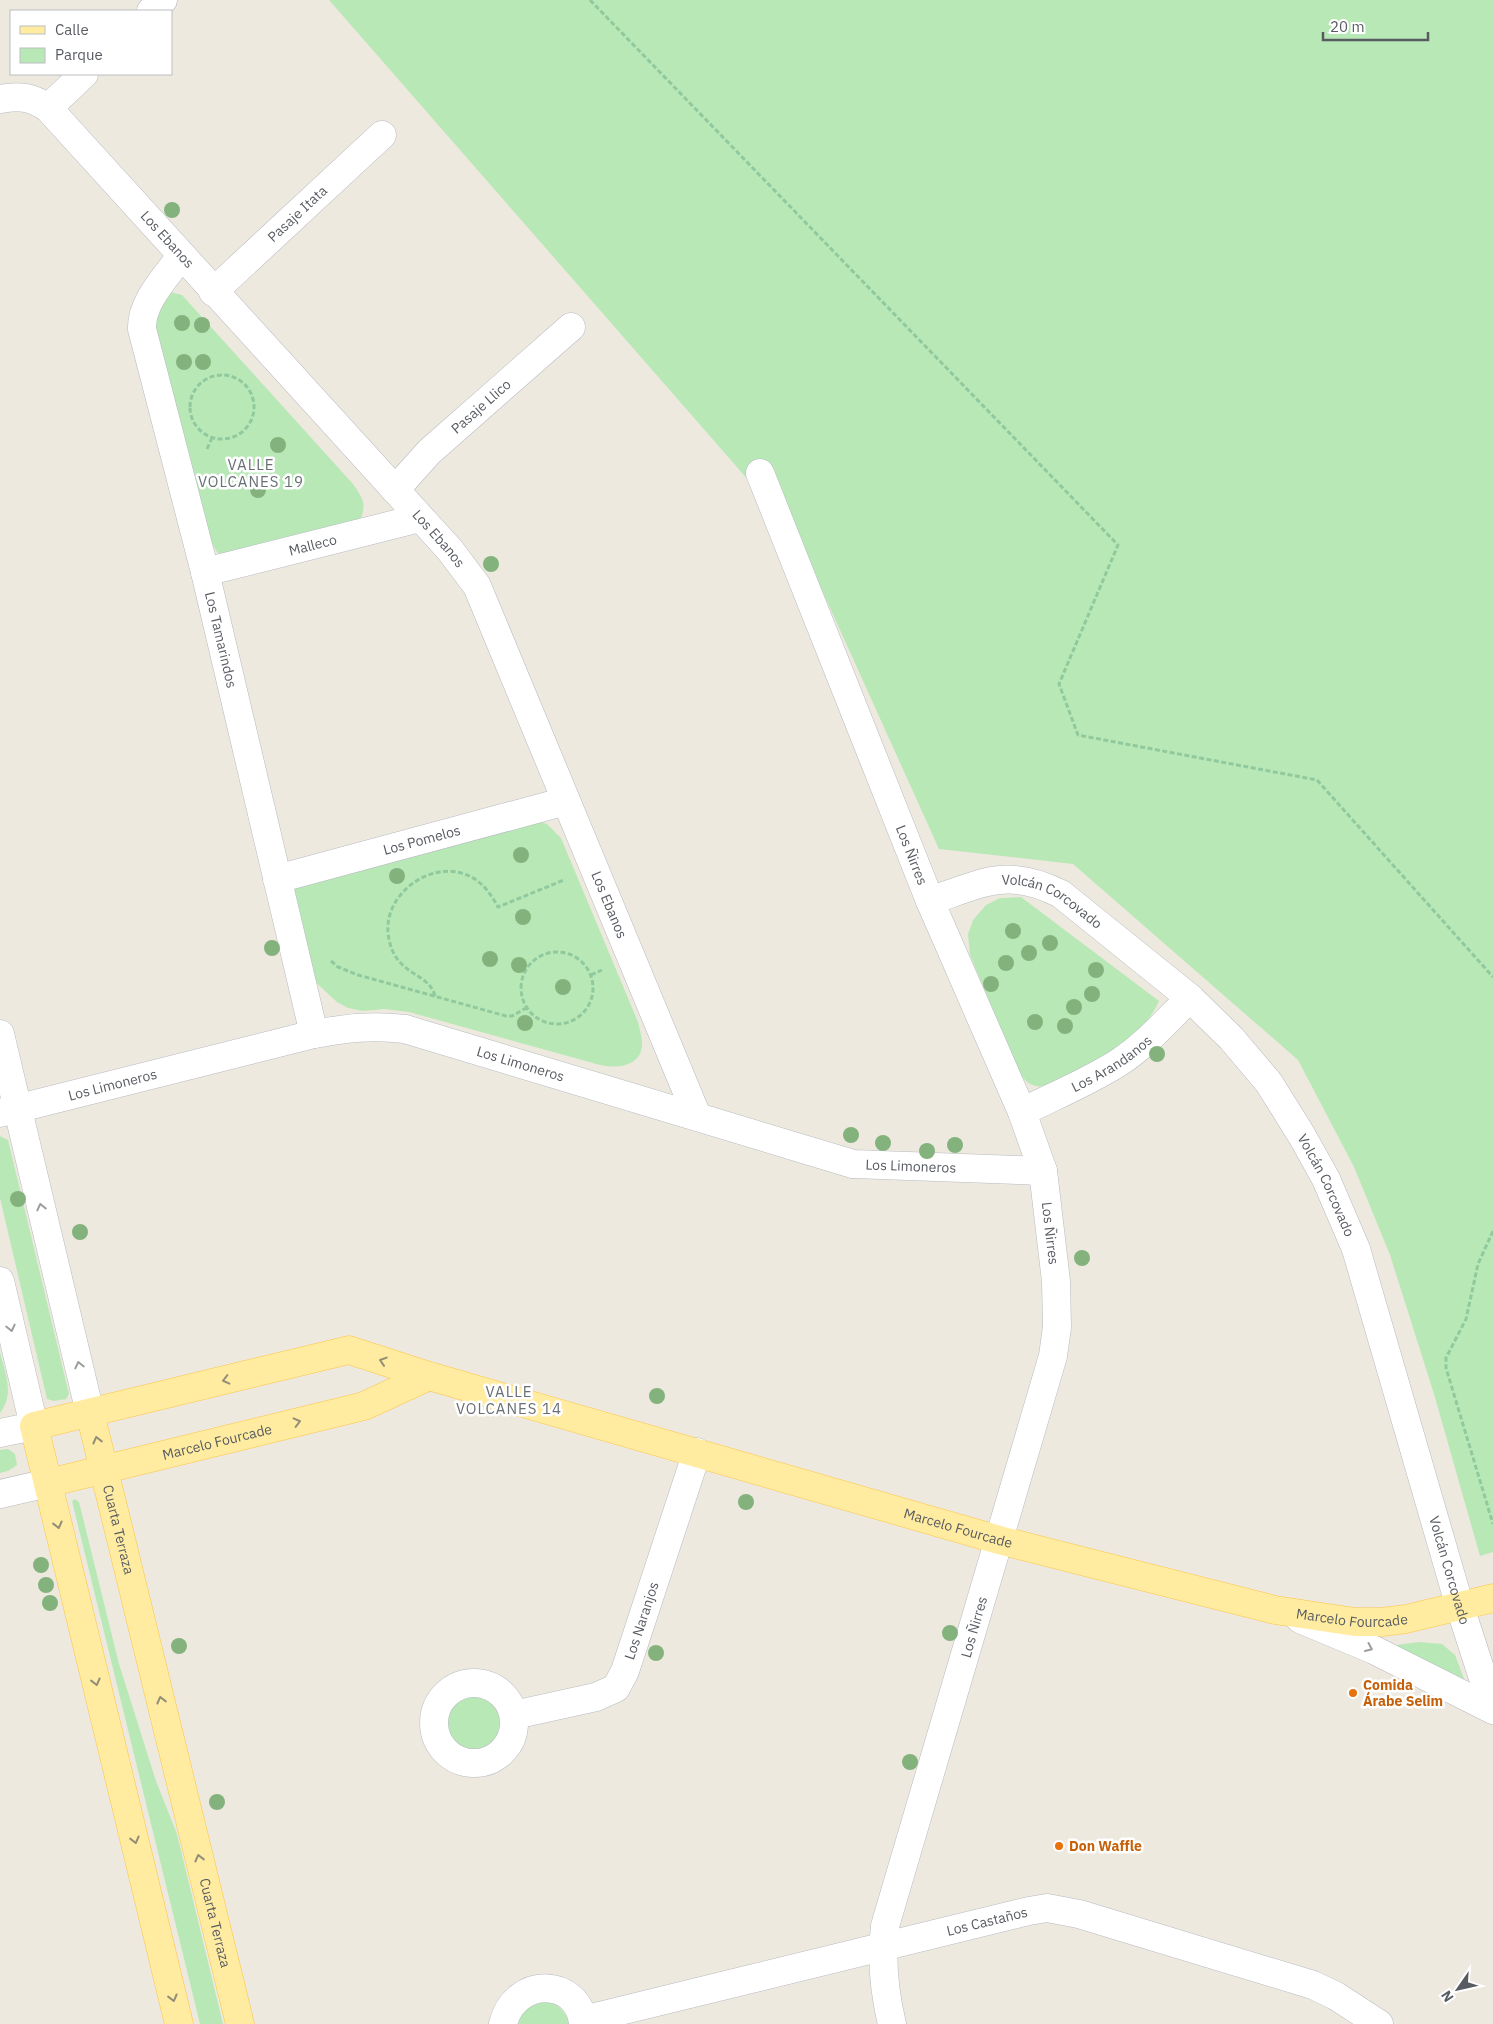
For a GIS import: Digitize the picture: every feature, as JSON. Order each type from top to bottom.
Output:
[{"type":"main road","name":"Marcelo Fourcade","points":[[34,1426],[349,1350],[430,1376],[999,1540],[1275,1610],[1368,1623],[1406,1620],[1493,1598]]},
{"type":"main road","name":"Marcelo Fourcade","points":[[48,1483],[364,1406],[430,1376]]},
{"type":"main road","name":"Cuarta Terraza","points":[[90,1413],[240,2024]]},
{"type":"main road","points":[[34,1426],[179,2024]]},
{"type":"street","points":[[152,10],[163,0]]},
{"type":"street","points":[[48,108],[83,75]]},
{"type":"street","name":"Los Ebanos","points":[[0,99],[21,96],[35,100],[48,108],[213,292],[450,550],[477,586],[697,1116]]},
{"type":"street","name":"Pasaje Itata","points":[[213,292],[382,134]]},
{"type":"street","name":"Los Tamarindos","points":[[181,256],[145,308],[142,329],[205,572],[314,1034]]},
{"type":"street","name":"Pasaje Llico","points":[[395,490],[429,452],[571,326]]},
{"type":"street","name":"Los Ñirres","points":[[760,472],[930,901],[1022,1112],[1043,1171],[1056,1281],[1057,1327],[1053,1356],[885,1926],[883,1980],[892,2024]]},
{"type":"street","name":"Malleco","points":[[205,572],[420,518]]},
{"type":"street","name":"Los Pomelos","points":[[277,879],[566,801]]},
{"type":"street","name":"Volcán Corcovado","points":[[930,901],[991,881],[1022,879],[1040,884],[1061,894],[1190,998],[1231,1038],[1269,1083],[1302,1136],[1344,1218],[1356,1249],[1460,1606],[1483,1678],[1493,1694]]},
{"type":"street","name":"Los Arandanos","points":[[1022,1112],[1093,1078],[1120,1062],[1144,1043],[1190,998]]},
{"type":"street","name":"Los Limoneros","points":[[9,1111],[314,1034],[360,1026],[405,1029],[853,1164],[1043,1171]]},
{"type":"street","name":"Cuarta Terraza","points":[[0,1034],[9,1111],[90,1413]]},
{"type":"street","points":[[0,1281],[34,1426]]},
{"type":"street","name":"Marcelo Fourcade","points":[[0,1433],[34,1426]]},
{"type":"street","name":"Los Naranjos","points":[[514,1715],[596,1697],[616,1688],[625,1671],[697,1452]]},
{"type":"street","name":"Marcelo Fourcade","points":[[0,1494],[48,1483]]},
{"type":"street","points":[[1275,1610],[1374,1650],[1493,1710]]},
{"type":"street","name":"Los Castaños","points":[[504,2024],[508,2010],[516,1999],[528,1991],[542,1988],[556,1989],[568,1996],[578,2006],[583,2022],[883,1945],[1047,1908],[1061,1910],[1313,1985],[1336,1996],[1379,2024]]},
{"type":"path","points":[[590,0],[1118,545],[1059,684],[1078,735],[1317,780],[1493,977]]},
{"type":"path","points":[[219,375],[236,378],[243,382],[253,398],[254,406],[254,415],[245,430],[230,439],[220,440],[212,438],[197,428],[189,413],[191,395],[196,387],[210,376],[219,375]]},
{"type":"path","points":[[435,996],[428,983],[413,975],[398,961],[390,944],[388,923],[394,903],[408,886],[421,878],[437,873],[452,872],[466,875],[481,883],[498,907],[594,868]]},
{"type":"path","points":[[552,952],[564,952],[576,957],[585,964],[591,974],[594,986],[590,1004],[579,1018],[568,1024],[545,1023],[534,1017],[526,1008],[521,996],[524,973],[540,956],[552,952]]},
{"type":"path","points":[[327,958],[338,968],[506,1016],[512,1016],[526,1008]]},
{"type":"path","points":[[1493,1231],[1478,1264],[1466,1319],[1446,1358],[1446,1363],[1493,1524]]},
{"type":"green space","points":[[329,0],[1493,0],[1493,1552],[1480,1556],[1434,1394],[1390,1255],[1354,1167],[1298,1060],[1073,864],[939,849],[798,537]]},
{"type":"green space","points":[[170,292],[182,295],[353,484],[363,501],[360,521],[229,561],[217,552],[210,540],[152,312]]},
{"type":"green space","points":[[538,821],[547,824],[561,838],[638,1022],[642,1039],[641,1050],[634,1061],[621,1066],[600,1065],[409,1012],[384,1009],[363,1011],[348,1008],[337,1002],[312,979],[290,886]]},
{"type":"green space","points":[[1021,897],[1159,1001],[1145,1023],[1126,1041],[1071,1075],[1045,1085],[1036,1086],[1030,1084],[1019,1072],[970,955],[968,934],[973,920],[986,905],[1000,898]]},
{"type":"green space","points":[[0,1136],[8,1140],[69,1394],[66,1399],[54,1401],[47,1399],[0,1198]]},
{"type":"green space","points":[[0,1352],[8,1383],[8,1391],[5,1406],[0,1413]]},
{"type":"green space","points":[[8,1449],[15,1454],[17,1465],[8,1471],[0,1473],[0,1450]]},
{"type":"green space","points":[[75,1499],[79,1502],[119,1664],[156,1781],[177,1834],[223,2024],[200,2024],[72,1501]]},
{"type":"green space","points":[[1419,1642],[1442,1644],[1455,1655],[1466,1684],[1389,1646]]},
{"type":"green space","points":[[474,1696],[484,1698],[493,1704],[499,1713],[501,1723],[499,1733],[493,1742],[484,1748],[474,1750],[464,1748],[455,1742],[449,1733],[447,1723],[449,1713],[455,1704],[464,1698]]},
{"type":"green space","points":[[548,2001],[562,2010],[570,2024],[517,2024],[528,2007]]},
{"type":"place","name":"Comida Árabe Selim","points":[[1353,1693]]},
{"type":"place","name":"Don Waffle","points":[[1059,1846]]},
{"type":"district","name":"VALLE VOLCANES 19","points":[[251,472]]},
{"type":"district","name":"VALLE VOLCANES 14","points":[[509,1400]]}]
